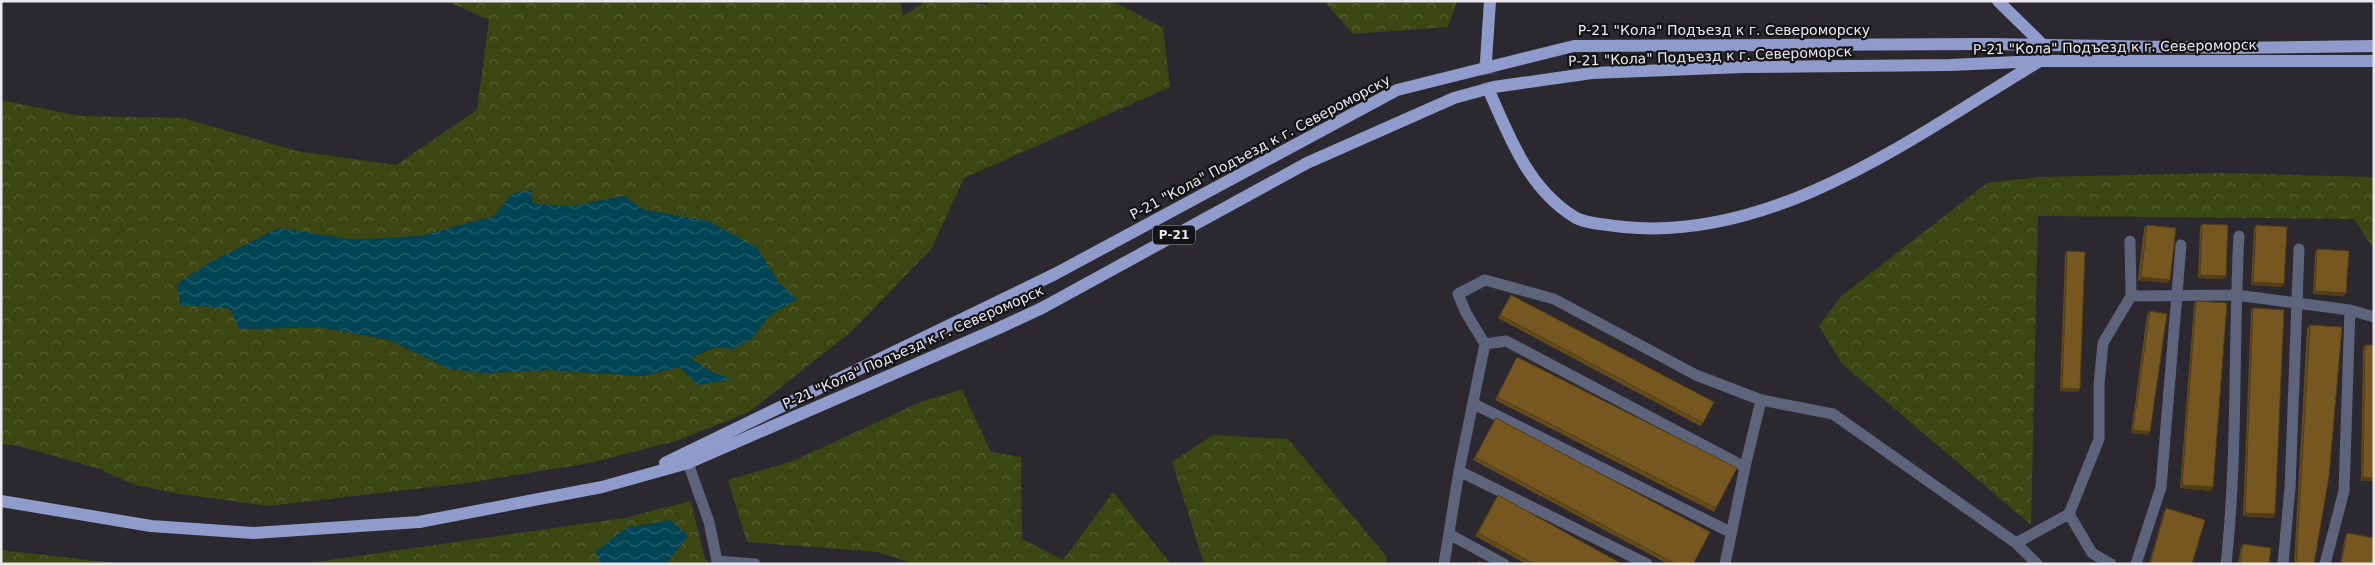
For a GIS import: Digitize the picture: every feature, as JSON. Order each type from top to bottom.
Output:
[{"type":"main road","points":[[1486,60],[1490,1]]},
{"type":"main road","points":[[1998,1],[2042,44]]},
{"type":"main road","name":"Р-21 \"Кола\" Подъезд к г. Североморску","points":[[633,478],[1055,274],[1398,90],[1574,46],[2042,44],[2234,48],[2374,46]]},
{"type":"main road","points":[[1490,93],[1512,143],[1542,192],[1574,218],[1607,225],[1652,230],[1742,216],[1821,189],[1890,151],[2040,61]]},
{"type":"main road","name":"Р-21 \"Кола\" Подъезд к г. Североморск","points":[[1,500],[151,526],[253,533],[419,522],[602,487],[688,463],[999,328],[1042,308],[1307,163],[1454,98],[1494,87],[1592,73],[1752,66],[1950,65],[2040,61],[2374,61]]},
{"type":"lane","points":[[2226,564],[2231,512],[2239,236]]},
{"type":"lane","points":[[2016,543],[2069,514],[2099,439],[2099,385],[2103,343],[2131,296],[2130,241]]},
{"type":"lane","points":[[2136,564],[2161,487],[2175,297],[2181,245]]},
{"type":"lane","points":[[2283,564],[2290,488],[2299,249]]},
{"type":"lane","points":[[1444,564],[1459,471],[1485,344],[1466,313],[1458,294],[1485,280],[1554,299],[1696,375],[1761,400],[1833,414],[2016,543],[2037,564]]},
{"type":"lane","points":[[2131,296],[2236,295],[2350,310],[2374,317]]},
{"type":"lane","points":[[2326,564],[2344,491],[2350,310]]},
{"type":"lane","points":[[1485,344],[1506,341],[1745,467]]},
{"type":"lane","points":[[1725,564],[1730,532],[1761,400]]},
{"type":"lane","points":[[1474,404],[1730,532]]},
{"type":"lane","points":[[688,463],[708,522],[717,560],[754,564]]},
{"type":"lane","points":[[1459,471],[1647,564]]},
{"type":"lane","points":[[2069,514],[2092,552],[2110,564]]},
{"type":"lane","points":[[1449,534],[1504,564]]},
{"type":"green space","points":[[446,1],[900,1],[903,16],[926,1],[958,1],[987,5],[988,1],[1113,1],[1163,28],[1170,87],[964,178],[932,248],[851,332],[749,412],[679,440],[590,463],[467,483],[268,506],[180,494],[135,485],[97,468],[18,446],[1,444],[1,100],[80,116],[182,118],[297,151],[396,165],[477,110],[489,20]],"holes":[[[530,190],[533,204],[573,206],[624,196],[644,210],[708,221],[757,248],[779,283],[796,299],[769,315],[752,338],[733,349],[716,347],[690,358],[711,372],[731,379],[679,367],[643,376],[548,370],[485,373],[449,369],[390,340],[319,327],[240,329],[229,308],[177,284],[209,263],[279,228],[353,240],[421,236],[494,216],[512,194]]]},
{"type":"green space","points":[[1324,1],[1457,1],[1448,27],[1353,34]]},
{"type":"green space","points":[[2224,173],[2374,177],[2374,250],[2354,219],[2038,216],[2031,525],[1842,364],[1819,326],[1840,297],[1987,183],[2038,177]]},
{"type":"green space","points":[[962,390],[991,452],[1021,457],[1022,539],[1063,560],[1113,492],[1171,564],[913,564],[878,552],[747,542],[728,480],[793,461],[925,400]]},
{"type":"green space","points":[[1213,435],[1288,439],[1387,557],[1386,564],[1204,564],[1172,462]]},
{"type":"green space","points":[[691,501],[705,559],[710,564],[666,564],[688,536],[597,551],[600,564],[301,564],[624,518]]},
{"type":"green space","points":[[1,550],[124,564],[1,564]]},
{"type":"water","points":[[530,190],[533,204],[573,206],[624,196],[644,210],[708,221],[757,248],[779,283],[797,299],[770,315],[752,338],[733,349],[716,347],[690,358],[711,372],[732,379],[698,385],[679,367],[643,376],[548,370],[485,373],[449,369],[390,340],[319,327],[240,329],[229,308],[180,305],[177,284],[209,263],[279,228],[353,240],[421,236],[494,216],[512,194]]},
{"type":"water","points":[[670,520],[688,536],[666,564],[600,564],[596,551],[626,528]]},
{"type":"building","points":[[2202,224],[2228,225],[2226,276],[2200,275]]},
{"type":"building","points":[[2147,225],[2176,228],[2170,280],[2141,277]]},
{"type":"building","points":[[2256,225],[2287,227],[2284,284],[2253,282]]},
{"type":"building","points":[[2317,249],[2349,251],[2346,293],[2315,291]]},
{"type":"building","points":[[2067,251],[2085,252],[2080,389],[2062,388]]},
{"type":"building","points":[[1511,295],[1714,402],[1703,423],[1500,315]]},
{"type":"building","points":[[2196,301],[2227,303],[2213,487],[2182,485]]},
{"type":"building","points":[[2253,308],[2284,310],[2275,514],[2245,513]]},
{"type":"building","points":[[2150,311],[2167,314],[2150,432],[2133,430]]},
{"type":"building","points":[[2310,325],[2342,327],[2329,476],[2314,564],[2296,564]]},
{"type":"building","points":[[2365,345],[2374,345],[2374,478],[2363,477]]},
{"type":"building","points":[[1517,357],[1737,468],[1716,508],[1497,397]]},
{"type":"building","points":[[1496,418],[1710,532],[1693,564],[1676,564],[1475,457]]},
{"type":"building","points":[[1498,495],[1622,564],[1534,564],[1478,533]]},
{"type":"building","points":[[2166,508],[2205,520],[2192,564],[2150,564]]},
{"type":"building","points":[[2347,533],[2374,538],[2374,564],[2341,564]]},
{"type":"building","points":[[2243,544],[2271,548],[2269,564],[2240,564]]},
{"type":"tunnel","points":[[1486,61],[1490,93]]}]
